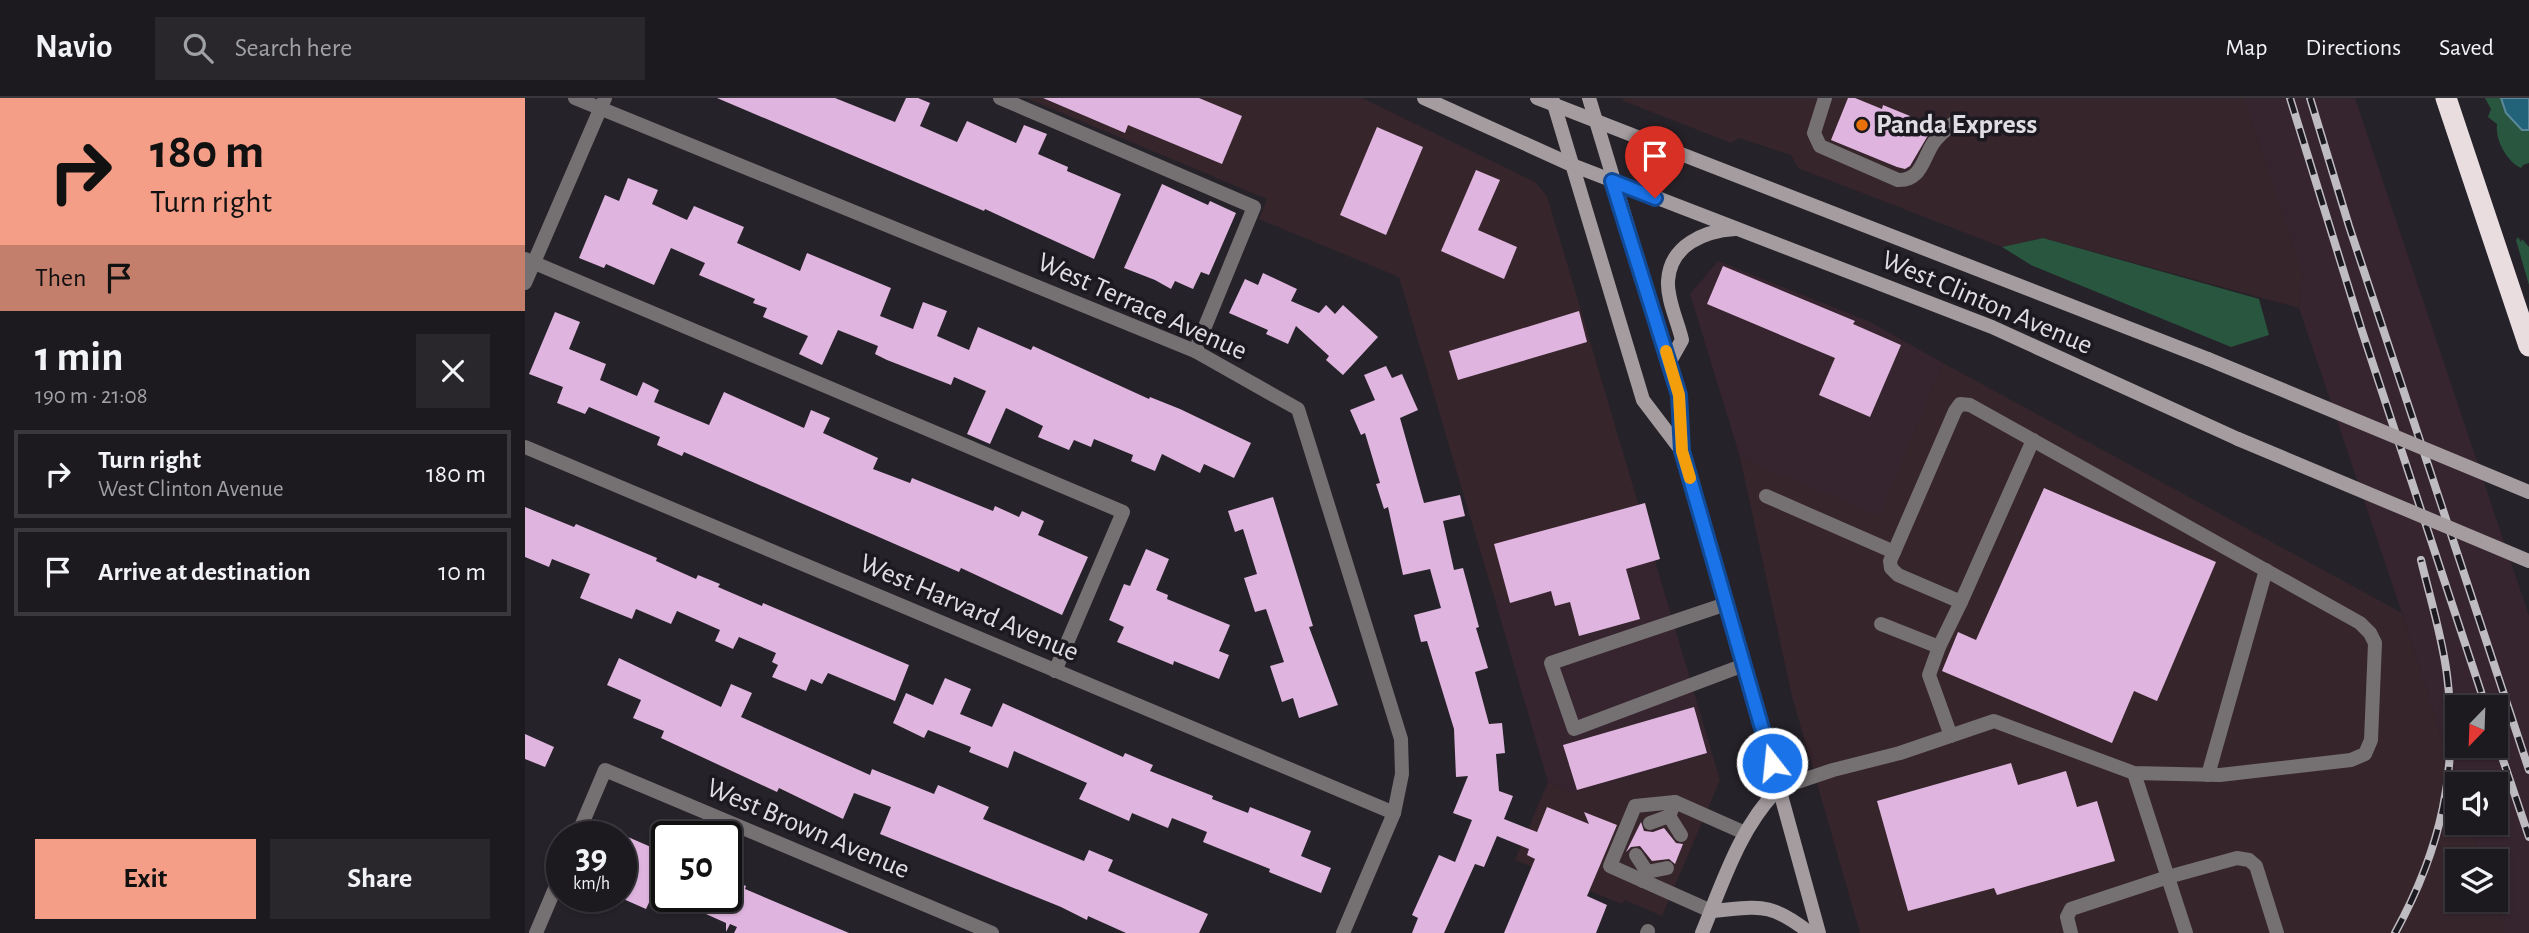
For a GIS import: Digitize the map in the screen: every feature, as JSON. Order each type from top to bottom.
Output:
[{"type":"highway","points":[[2446,98],[2529,346]]},
{"type":"main road","name":"West Clinton Avenue","points":[[1424,98],[1572,165],[1992,327],[2238,439],[2529,561]]},
{"type":"main road","name":"West Clinton Avenue","points":[[1537,98],[2208,359],[2529,492]]},
{"type":"main road","points":[[1589,98],[1679,395],[1682,451],[1818,933]]},
{"type":"main road","points":[[1553,102],[1643,400],[1682,451]]},
{"type":"main road","points":[[1669,363],[1682,340],[1668,281],[1672,266],[1680,251],[1689,243],[1706,234],[1738,229]]},
{"type":"main road","points":[[1702,933],[1745,833],[1762,805],[1779,788]]},
{"type":"main road","points":[[1711,911],[1765,908],[1780,911],[1810,933]]},
{"type":"street","name":"West Terrace Avenue","points":[[575,98],[602,103],[1195,351],[1298,410],[1401,739],[1402,774],[1394,813],[1343,933]]},
{"type":"street","points":[[1000,98],[1254,207],[1195,351]]},
{"type":"street","points":[[1825,98],[1814,133],[1820,146],[1898,180],[1907,180],[1916,175],[1933,143],[1955,122]]},
{"type":"street","points":[[525,283],[529,261],[602,103]]},
{"type":"street","points":[[529,261],[1123,512],[1055,671]]},
{"type":"street","points":[[1779,788],[1994,721],[2134,773],[2208,775],[2351,760],[2365,754],[2371,740],[2375,643],[2360,623],[1970,405],[1960,404],[1890,561],[1891,568],[1898,575],[1961,602]]},
{"type":"street","points":[[1951,736],[1929,675],[1939,647],[2033,440]]},
{"type":"street","name":"West Harvard Avenue","points":[[525,447],[1394,813]]},
{"type":"street","points":[[1766,496],[1893,552]]},
{"type":"street","points":[[2208,775],[2266,570]]},
{"type":"street","points":[[1725,604],[1683,616],[1551,663],[1574,729],[1744,665]]},
{"type":"street","points":[[1881,624],[1939,647]]},
{"type":"street","name":"West Brown Avenue","points":[[583,821],[605,770],[992,933]]},
{"type":"street","points":[[2134,773],[2186,933]]},
{"type":"street","points":[[1667,868],[1647,871],[1610,866],[1635,806],[1675,802],[1745,833]]},
{"type":"street","points":[[1667,822],[1675,802]]},
{"type":"street","points":[[1650,822],[1667,822],[1681,835]]},
{"type":"street","points":[[1636,855],[1647,871],[1711,911]]},
{"type":"street","points":[[2071,933],[2067,917],[2071,909],[2168,877],[2237,858],[2249,860],[2256,866],[2277,933]]},
{"type":"street","points":[[536,933],[546,910]]},
{"type":"shaded area","points":[[1026,98],[1362,98],[1535,182],[1547,196],[1653,554],[1495,600],[1399,277],[1259,219],[1267,199]]},
{"type":"shaded area","points":[[1622,98],[2244,98],[2303,273],[2299,308],[2043,238],[2002,247],[1798,168],[1791,155],[1739,138],[1731,143]]},
{"type":"shaded area","points":[[2244,98],[2355,98],[2529,616],[2529,933],[2506,933],[2499,912],[2508,912],[2508,849],[2478,849],[2474,835],[2508,835],[2508,772],[2453,772],[2449,758],[2508,758],[2508,695],[2445,695],[2445,747],[2299,308],[2303,273]]},
{"type":"shaded area","points":[[1718,261],[1870,322],[1943,363],[1879,515],[1740,457],[1690,294]]},
{"type":"shaded area","points":[[1943,363],[2402,613],[2445,747],[2445,758],[2449,758],[2453,772],[2445,772],[2445,835],[2474,835],[2478,849],[2445,849],[2445,912],[2499,912],[2506,933],[1860,933],[1792,696],[1740,457],[1879,514]]},
{"type":"shaded area","points":[[1653,554],[1712,753],[1573,793],[1548,782],[1495,600]]},
{"type":"shaded area","points":[[1712,753],[1720,780],[1662,916],[1625,900],[1622,904],[1515,860],[1548,782],[1573,793]]},
{"type":"green space","points":[[2485,98],[2501,98],[2506,113],[2522,130],[2529,130],[2529,163],[2521,168],[2503,149],[2497,124],[2488,117],[2491,109]]},
{"type":"green space","points":[[2518,237],[2529,247],[2529,285],[2516,240]]},
{"type":"green space","points":[[2043,238],[2259,299],[2269,335],[2231,347],[2031,265],[2002,247]]},
{"type":"water","points":[[2501,98],[2529,98],[2529,130],[2522,130],[2506,113]]},
{"type":"building","points":[[717,98],[835,98],[895,122],[906,98],[918,98],[930,103],[920,126],[957,142],[967,121],[1016,143],[1024,125],[1047,134],[1038,154],[1068,167],[1067,171],[1121,194],[1094,259],[985,209],[984,211]]},
{"type":"building","points":[[1043,98],[1199,98],[1242,116],[1222,164],[1128,125],[1125,133]]},
{"type":"building","points":[[1848,98],[1855,98],[1882,109],[1883,105],[1910,116],[1908,123],[1930,132],[1910,166],[1905,169],[1897,167],[1831,140]]},
{"type":"building","points":[[1377,127],[1423,147],[1386,235],[1340,215]]},
{"type":"building","points":[[1476,170],[1500,180],[1478,230],[1517,247],[1504,279],[1441,251]]},
{"type":"building","points":[[628,178],[658,190],[652,204],[687,220],[694,206],[744,227],[737,243],[800,271],[807,253],[891,288],[880,316],[913,329],[923,302],[947,311],[937,336],[969,350],[978,327],[1031,350],[1033,346],[1149,399],[1150,397],[1180,409],[1251,443],[1234,478],[1204,464],[1200,473],[1162,454],[1155,471],[1131,461],[1133,455],[1094,439],[1091,447],[1074,440],[1069,450],[1038,437],[1043,426],[1006,408],[990,444],[967,434],[986,391],[954,377],[951,385],[887,360],[875,354],[878,346],[838,330],[822,365],[799,354],[808,336],[763,317],[767,308],[753,303],[755,299],[699,275],[705,263],[671,248],[654,285],[606,264],[604,268],[579,258],[605,195],[619,201]]},
{"type":"building","points":[[1162,184],[1208,205],[1210,201],[1236,213],[1209,275],[1201,272],[1193,289],[1175,281],[1171,289],[1124,268]]},
{"type":"building","points":[[1723,266],[1855,321],[1853,324],[1901,345],[1870,417],[1819,395],[1835,358],[1707,304]]},
{"type":"building","points":[[1263,273],[1297,289],[1291,301],[1319,313],[1326,305],[1335,314],[1343,305],[1378,337],[1343,375],[1326,360],[1329,356],[1296,326],[1288,344],[1266,334],[1268,330],[1229,313],[1245,279],[1258,285]]},
{"type":"building","points":[[1579,311],[1587,342],[1458,380],[1449,351]]},
{"type":"building","points":[[555,312],[580,322],[569,349],[606,364],[600,380],[637,396],[643,382],[659,390],[654,402],[709,425],[724,392],[804,428],[811,410],[830,418],[823,433],[878,458],[873,469],[910,483],[912,478],[993,511],[995,506],[1019,517],[1022,511],[1044,521],[1038,535],[1088,557],[1062,615],[961,568],[959,572],[684,452],[682,456],[657,445],[660,437],[589,407],[585,414],[557,403],[563,387],[529,374]]},
{"type":"building","points":[[1386,366],[1392,378],[1402,374],[1418,410],[1400,418],[1424,503],[1460,495],[1465,516],[1443,521],[1454,570],[1463,568],[1479,627],[1476,628],[1488,668],[1475,672],[1489,724],[1502,723],[1505,753],[1496,754],[1499,791],[1513,796],[1504,819],[1537,832],[1547,807],[1589,824],[1584,812],[1617,825],[1587,896],[1607,905],[1596,933],[1504,933],[1535,859],[1527,855],[1529,849],[1497,836],[1484,867],[1475,864],[1444,933],[1412,933],[1418,918],[1412,915],[1439,855],[1455,862],[1472,820],[1453,813],[1468,776],[1456,777],[1454,729],[1427,641],[1421,642],[1414,615],[1441,608],[1430,569],[1403,575],[1388,507],[1384,509],[1376,484],[1380,483],[1365,433],[1361,435],[1350,410],[1375,400],[1364,375]]},
{"type":"building","points":[[2044,488],[2216,562],[2157,701],[2134,691],[2112,743],[1942,671],[1958,632],[1976,640]]},
{"type":"building","points":[[1273,497],[1313,626],[1309,627],[1338,705],[1299,718],[1293,698],[1282,702],[1270,666],[1284,662],[1266,609],[1255,612],[1244,578],[1257,574],[1243,529],[1235,532],[1228,511]]},
{"type":"building","points":[[1645,503],[1660,559],[1626,569],[1640,619],[1579,636],[1570,602],[1555,606],[1551,591],[1510,603],[1494,544]]},
{"type":"building","points":[[525,507],[574,527],[576,524],[657,558],[656,561],[696,579],[698,575],[762,606],[763,603],[909,665],[895,701],[828,673],[822,684],[811,679],[806,691],[772,677],[778,665],[772,662],[776,653],[739,637],[733,649],[715,641],[720,630],[677,611],[671,624],[636,609],[632,619],[580,598],[590,574],[552,559],[549,567],[525,557]]},
{"type":"building","points":[[1146,549],[1169,559],[1156,590],[1168,595],[1167,599],[1230,625],[1219,651],[1229,655],[1219,679],[1174,661],[1173,665],[1117,642],[1124,627],[1109,620],[1124,584],[1130,586]]},
{"type":"building","points":[[619,658],[721,707],[731,684],[752,693],[741,717],[870,775],[872,769],[934,794],[938,785],[989,807],[983,819],[1084,861],[1089,850],[1113,860],[1108,871],[1208,914],[1199,933],[1126,933],[1088,916],[1087,920],[880,834],[891,807],[854,793],[843,819],[779,788],[777,792],[661,738],[664,731],[633,718],[641,700],[607,685]]},
{"type":"building","points":[[945,678],[971,689],[960,714],[992,727],[1003,703],[1123,757],[1125,753],[1153,765],[1150,771],[1213,796],[1212,799],[1248,813],[1250,807],[1311,831],[1301,856],[1331,868],[1321,893],[1203,842],[1207,832],[1172,818],[1168,828],[1132,813],[1129,821],[1079,799],[1087,783],[1014,751],[1008,768],[969,752],[971,747],[928,730],[924,738],[893,723],[906,693],[933,705]]},
{"type":"building","points":[[1694,707],[1707,753],[1577,790],[1563,745]]},
{"type":"building","points":[[525,734],[554,747],[545,767],[525,759]]},
{"type":"building","points":[[2011,763],[2018,785],[2066,771],[2077,807],[2097,801],[2115,861],[1997,895],[1994,888],[1908,911],[1877,801]]},
{"type":"building","points":[[1641,822],[1644,831],[1653,832],[1664,828],[1676,843],[1683,844],[1675,864],[1669,859],[1652,861],[1640,846],[1631,847],[1626,852]]},
{"type":"building","points":[[637,841],[651,847],[651,898],[646,909],[637,905]]},
{"type":"building","points":[[742,884],[746,886],[745,889],[849,933],[734,933],[737,927],[730,924],[726,932],[726,923],[702,912],[742,912]]},
{"type":"railway","points":[[2290,98],[2362,331],[2482,695]]},
{"type":"railway","points":[[2310,98],[2349,226],[2529,770]]},
{"type":"railway","points":[[2395,933],[2411,902],[2435,840],[2448,777],[2450,710],[2447,675],[2421,560]]},
{"type":"railway","points":[[2502,758],[2529,837]]},
{"type":"slow traffic","points":[[1666,351],[1679,395],[1682,451],[1690,478]]},
{"type":"place","name":"Panda Express","points":[[1862,125]]},
{"type":"route","points":[[1655,198],[1612,181],[1679,395],[1682,451],[1772,763]]}]
